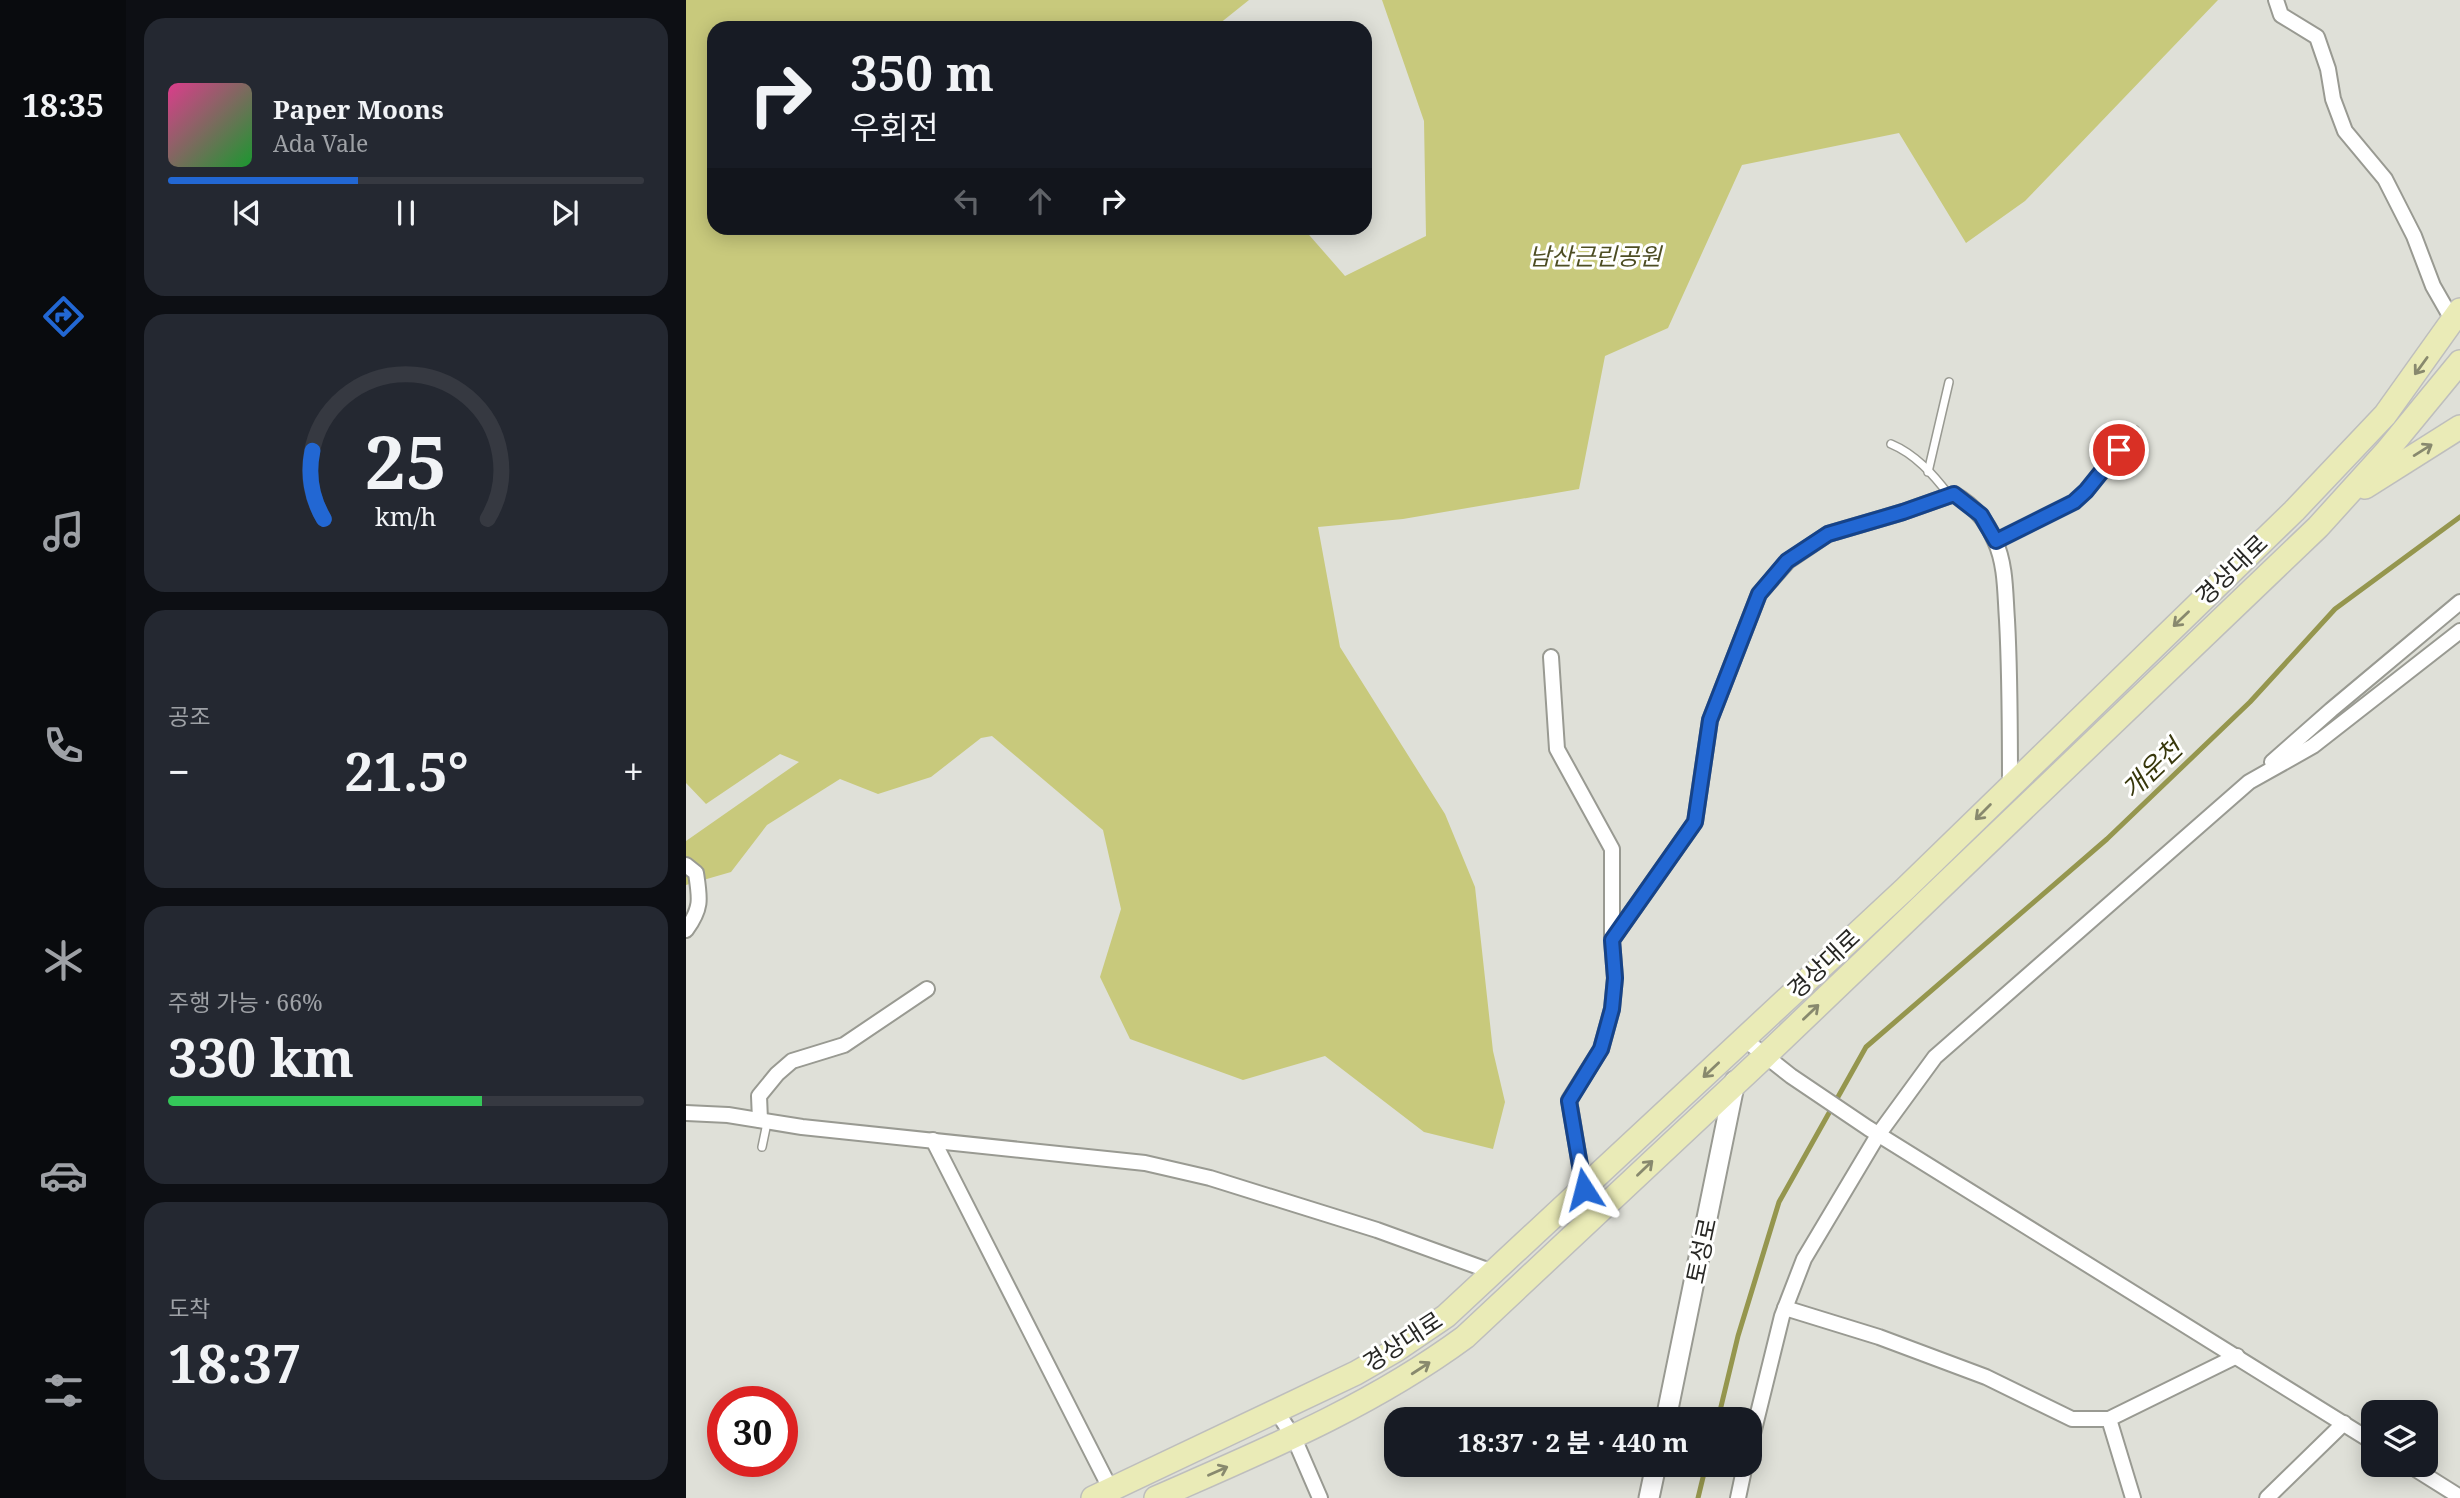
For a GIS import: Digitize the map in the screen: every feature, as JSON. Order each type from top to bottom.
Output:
[{"type":"main road","name":"경상대로","points":[[1102,1494],[1277,1412],[1396,1350],[1446,1315],[1905,889],[2302,503],[2385,415],[2458,319]]},
{"type":"main road","name":"경상대로","points":[[1156,1498],[1294,1438],[1378,1394],[1425,1366],[1465,1337],[1764,1056],[2345,500],[2460,362]]},
{"type":"main road","points":[[2345,500],[2460,427]]},
{"type":"street","points":[[2276,0],[2281,15],[2317,37],[2328,69],[2333,99],[2345,131],[2385,179],[2414,236],[2432,286],[2458,319]]},
{"type":"street","points":[[1612,940],[1695,822],[1710,720],[1759,594],[1787,561],[1828,534],[1954,494],[1981,515],[1996,541],[2004,570],[2009,663],[2010,785]]},
{"type":"street","points":[[1760,1407],[1785,1308],[1804,1259],[1873,1132],[1935,1057],[2330,710],[2460,602]]},
{"type":"street","points":[[2249,782],[2313,746],[2460,631]]},
{"type":"street","points":[[1551,657],[1558,749],[1612,849],[1612,940],[1615,978],[1612,1009],[1601,1049],[1569,1101],[1584,1189]]},
{"type":"street","points":[[686,865],[696,873],[700,900],[697,915],[686,930]]},
{"type":"street","points":[[764,1121],[760,1096],[792,1061],[844,1045],[927,989]]},
{"type":"street","points":[[1744,1039],[1791,1076],[1873,1132],[2361,1434]]},
{"type":"street","name":"토성로","points":[[1668,1407],[1735,1081]]},
{"type":"street","points":[[686,1113],[728,1115],[1145,1163],[1210,1178],[1377,1230],[1493,1272]]},
{"type":"street","points":[[933,1140],[1102,1494]]},
{"type":"street","points":[[1785,1308],[1879,1337],[1986,1377],[2072,1419],[2109,1419],[2237,1356]]},
{"type":"street","points":[[1277,1412],[1294,1438],[1320,1498]]},
{"type":"street","points":[[2109,1419],[2133,1498]]},
{"type":"street","points":[[2267,1498],[2344,1423]]},
{"type":"street","points":[[1649,1498],[1653,1477]]},
{"type":"street","points":[[1738,1498],[1742,1477]]},
{"type":"street","points":[[2428,1477],[2460,1497]]},
{"type":"lane","points":[[1928,471],[1949,382]]},
{"type":"lane","points":[[1996,541],[2074,502],[2135,430]]},
{"type":"lane","points":[[1891,443],[1904,449],[1928,471],[1948,495]]},
{"type":"lane","points":[[762,1147],[764,1121]]},
{"type":"green space","name":"남산근린공원","points":[[686,0],[1249,0],[1223,21],[707,21],[707,235],[1309,235],[1345,276],[1426,236],[1424,121],[1382,0],[2218,0],[2025,201],[1966,243],[1899,133],[1742,165],[1668,328],[1605,356],[1579,489],[1403,519],[1318,527],[1340,647],[1445,814],[1475,887],[1493,1051],[1505,1102],[1493,1149],[1424,1132],[1325,1056],[1243,1080],[1130,1039],[1100,977],[1121,909],[1103,830],[992,736],[981,738],[931,777],[878,794],[840,779],[767,825],[731,872],[686,885],[686,841],[799,762],[780,754],[706,804],[686,783]]},
{"type":"waterway","name":"개운천","points":[[1721,1407],[1738,1336],[1779,1202],[1866,1047],[2107,839],[2250,702],[2335,609],[2460,517]]},
{"type":"waterway","points":[[1698,1498],[1703,1477]]},
{"type":"route","points":[[1584,1189],[1569,1101],[1601,1049],[1612,1009],[1615,978],[1612,940],[1695,822],[1710,720],[1759,594],[1787,561],[1828,534],[1954,494],[1981,515],[1996,541],[2074,502],[2119,450]]}]
